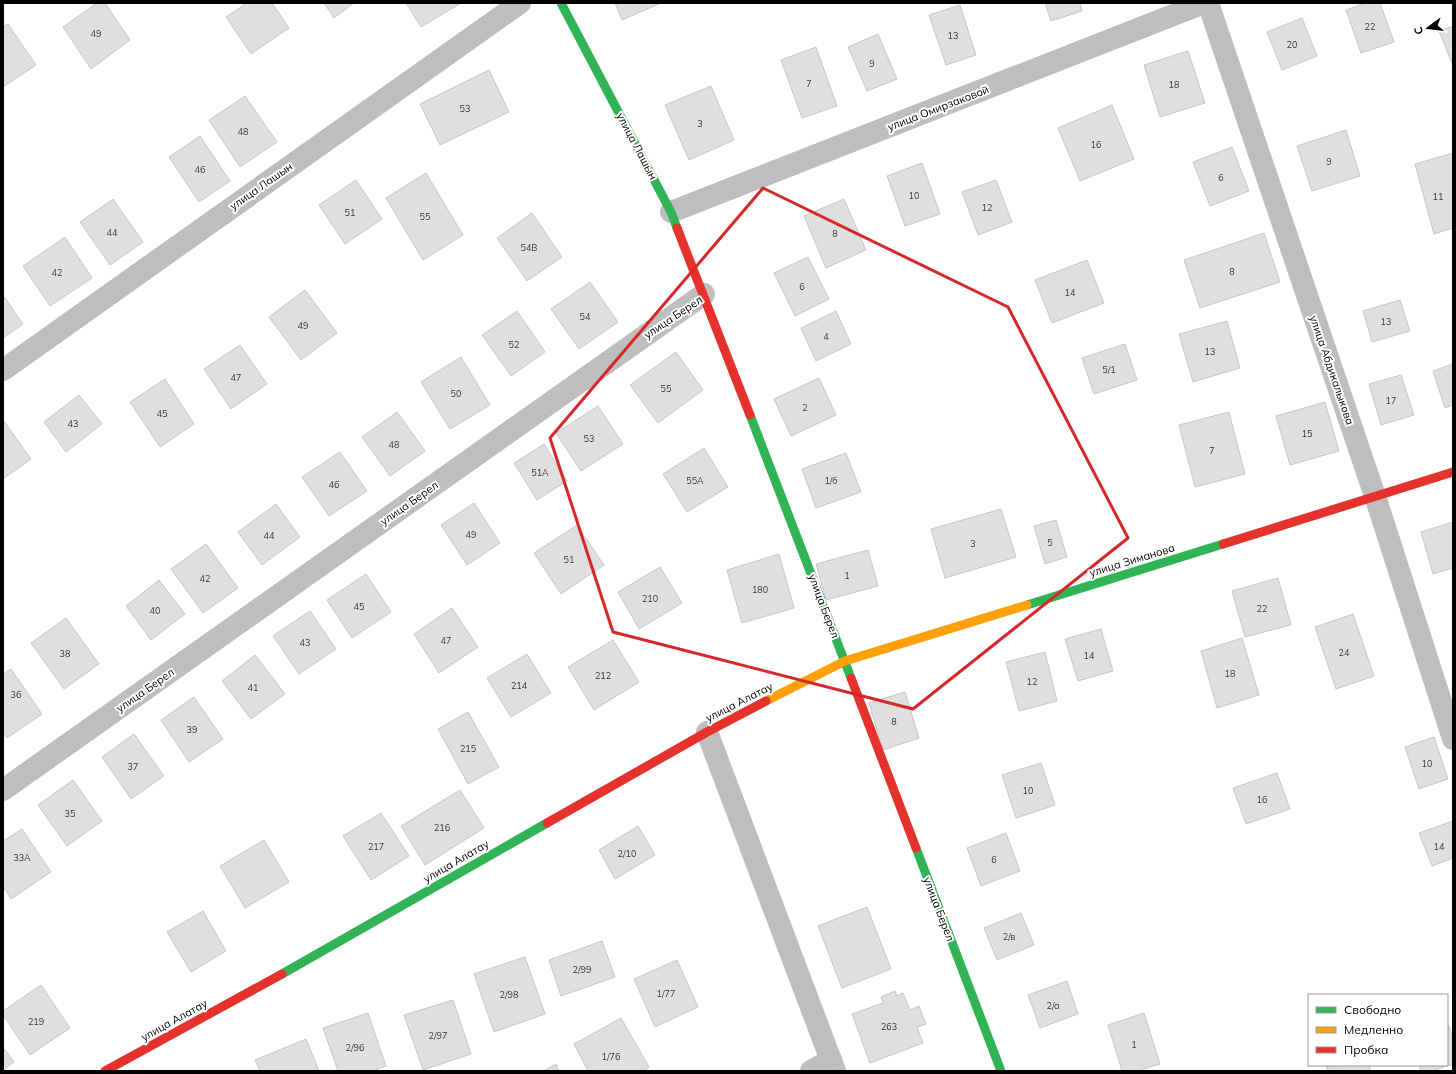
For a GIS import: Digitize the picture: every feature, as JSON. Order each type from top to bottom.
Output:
[{"type":"street","name":"улица Лашын","points":[[3,370],[520,3]]},
{"type":"street","name":"улица Лашын","points":[[561,3],[671,212],[704,294]]},
{"type":"street","name":"улица Омирзаковой","points":[[671,212],[1204,3]]},
{"type":"street","name":"улица Абдикалыкова","points":[[1208,3],[1375,496],[1453,739]]},
{"type":"street","name":"улица Берел","points":[[3,790],[704,294],[1001,1071]]},
{"type":"street","name":"улица Зиманова","points":[[821,674],[845,661],[1453,472]]},
{"type":"street","name":"улица Алатау","points":[[105,1071],[290,970],[707,732],[821,674]]},
{"type":"street","points":[[707,732],[833,1065],[811,1071]]},
{"type":"highlighted area","points":[[763,188],[1008,307],[1128,538],[913,709],[613,632],[550,438]]},
{"type":"building","points":[[97,3],[105,3],[130,40],[91,69],[63,27]]},
{"type":"building","points":[[247,3],[272,3],[289,28],[251,54],[226,17]]},
{"type":"building","points":[[324,3],[354,3],[334,18]]},
{"type":"building","points":[[406,3],[461,3],[421,27]]},
{"type":"building","points":[[615,3],[661,3],[622,20]]},
{"type":"building","points":[[1045,3],[1080,3],[1082,11],[1051,21]]},
{"type":"building","points":[[1365,3],[1380,3],[1394,42],[1361,53],[1346,10]]},
{"type":"building","points":[[960,5],[976,55],[946,65],[929,15]]},
{"type":"building","points":[[1302,18],[1317,56],[1282,70],[1267,32]]},
{"type":"building","points":[[8,24],[36,65],[3,87],[3,27]]},
{"type":"building","points":[[1453,26],[1453,66],[1439,31]]},
{"type":"building","points":[[878,34],[897,79],[867,91],[848,47]]},
{"type":"building","points":[[816,47],[837,106],[802,118],[781,60]]},
{"type":"building","points":[[1188,51],[1205,103],[1160,117],[1144,65]]},
{"type":"building","points":[[489,70],[509,112],[440,145],[420,104]]},
{"type":"building","points":[[711,86],[734,140],[689,160],[665,105]]},
{"type":"building","points":[[245,96],[277,142],[240,167],[209,120]]},
{"type":"building","points":[[1112,105],[1134,159],[1080,181],[1058,128]]},
{"type":"building","points":[[1346,130],[1360,176],[1312,191],[1297,146]]},
{"type":"building","points":[[200,136],[230,181],[199,202],[169,157]]},
{"type":"building","points":[[1232,147],[1249,191],[1210,206],[1193,162]]},
{"type":"building","points":[[1453,153],[1453,228],[1434,234],[1415,164]]},
{"type":"building","points":[[922,163],[940,214],[905,226],[887,176]]},
{"type":"building","points":[[426,173],[463,235],[423,260],[386,198]]},
{"type":"building","points":[[356,180],[382,219],[345,244],[319,205]]},
{"type":"building","points":[[996,180],[1012,222],[978,235],[962,192]]},
{"type":"building","points":[[113,199],[143,242],[110,265],[80,222]]},
{"type":"building","points":[[844,199],[866,250],[826,268],[804,216]]},
{"type":"building","points":[[532,213],[562,257],[527,281],[497,238]]},
{"type":"building","points":[[1264,233],[1280,282],[1200,308],[1184,260]]},
{"type":"building","points":[[65,237],[92,278],[50,306],[23,266]]},
{"type":"building","points":[[808,257],[829,299],[795,316],[774,273]]},
{"type":"building","points":[[1087,260],[1104,303],[1052,323],[1035,280]]},
{"type":"building","points":[[590,282],[618,322],[579,349],[551,309]]},
{"type":"building","points":[[305,290],[337,333],[301,360],[269,317]]},
{"type":"building","points":[[3,295],[23,324],[3,338]]},
{"type":"building","points":[[1400,300],[1410,331],[1372,342],[1363,311]]},
{"type":"building","points":[[517,311],[545,352],[511,376],[482,335]]},
{"type":"building","points":[[836,311],[851,344],[816,361],[801,328]]},
{"type":"building","points":[[1227,321],[1240,368],[1193,382],[1179,334]]},
{"type":"building","points":[[1125,344],[1137,380],[1094,394],[1082,358]]},
{"type":"building","points":[[240,345],[267,384],[231,409],[204,369]]},
{"type":"building","points":[[676,352],[703,390],[658,423],[630,385]]},
{"type":"building","points":[[461,357],[490,405],[450,429],[421,382]]},
{"type":"building","points":[[1453,364],[1453,405],[1445,408],[1433,371]]},
{"type":"building","points":[[1401,375],[1414,415],[1381,425],[1369,384]]},
{"type":"building","points":[[819,378],[836,415],[791,436],[774,399]]},
{"type":"building","points":[[165,379],[194,424],[160,447],[130,402]]},
{"type":"building","points":[[79,395],[102,424],[66,452],[44,422]]},
{"type":"building","points":[[1325,402],[1339,451],[1290,465],[1276,416]]},
{"type":"building","points":[[598,406],[623,444],[581,471],[556,433]]},
{"type":"building","points":[[397,412],[425,451],[390,476],[362,437]]},
{"type":"building","points":[[1229,412],[1245,474],[1195,487],[1179,425]]},
{"type":"building","points":[[3,420],[31,459],[3,479]]},
{"type":"building","points":[[544,444],[567,481],[537,500],[514,463]]},
{"type":"building","points":[[704,448],[728,487],[687,512],[663,474]]},
{"type":"building","points":[[340,452],[367,491],[329,516],[302,477]]},
{"type":"building","points":[[846,453],[861,492],[816,508],[802,469]]},
{"type":"building","points":[[474,503],[500,543],[467,565],[441,525]]},
{"type":"building","points":[[276,504],[300,537],[262,565],[238,532]]},
{"type":"building","points":[[1001,509],[1016,557],[945,578],[931,529]]},
{"type":"building","points":[[1056,520],[1067,557],[1045,564],[1034,526]]},
{"type":"building","points":[[1453,522],[1453,568],[1433,574],[1421,532]]},
{"type":"building","points":[[577,525],[604,565],[561,594],[534,553]]},
{"type":"building","points":[[206,544],[238,588],[203,613],[171,569]]},
{"type":"building","points":[[868,550],[878,586],[826,600],[816,564]]},
{"type":"building","points":[[779,554],[794,608],[742,623],[727,570]]},
{"type":"building","points":[[660,567],[682,603],[639,629],[618,592]]},
{"type":"building","points":[[366,574],[391,612],[352,638],[327,600]]},
{"type":"building","points":[[1278,578],[1291,625],[1245,637],[1232,591]]},
{"type":"building","points":[[159,580],[185,614],[151,640],[126,606]]},
{"type":"building","points":[[452,608],[478,647],[439,673],[414,634]]},
{"type":"building","points":[[310,611],[336,649],[299,674],[273,636]]},
{"type":"building","points":[[1353,614],[1374,676],[1336,689],[1315,627]]},
{"type":"building","points":[[66,618],[99,664],[64,689],[31,643]]},
{"type":"building","points":[[1101,629],[1113,671],[1078,681],[1065,639]]},
{"type":"building","points":[[1242,638],[1259,695],[1217,708],[1201,651]]},
{"type":"building","points":[[613,640],[639,682],[594,710],[568,667]]},
{"type":"building","points":[[1045,652],[1057,701],[1019,711],[1006,662]]},
{"type":"building","points":[[527,654],[551,693],[511,717],[487,678]]},
{"type":"building","points":[[255,655],[285,694],[251,719],[222,681]]},
{"type":"building","points":[[11,669],[42,714],[7,738],[3,732],[3,674]]},
{"type":"building","points":[[905,692],[919,738],[883,750],[869,703]]},
{"type":"building","points":[[194,697],[223,739],[189,762],[161,720]]},
{"type":"building","points":[[468,712],[499,767],[468,784],[438,729]]},
{"type":"building","points":[[134,734],[164,776],[131,799],[102,757]]},
{"type":"building","points":[[1434,737],[1448,779],[1419,789],[1405,747]]},
{"type":"building","points":[[1041,763],[1055,805],[1016,818],[1002,775]]},
{"type":"building","points":[[1277,773],[1290,809],[1246,824],[1233,788]]},
{"type":"building","points":[[73,780],[102,821],[67,846],[38,805]]},
{"type":"building","points":[[460,790],[484,828],[425,865],[401,826]]},
{"type":"building","points":[[381,813],[409,856],[371,880],[343,836]]},
{"type":"building","points":[[1453,821],[1453,858],[1432,866],[1419,833]]},
{"type":"building","points":[[638,826],[655,855],[615,879],[599,850]]},
{"type":"building","points":[[22,829],[51,872],[11,899],[3,886],[3,841]]},
{"type":"building","points":[[1006,833],[1020,871],[981,886],[967,848]]},
{"type":"building","points":[[264,840],[289,882],[245,908],[220,866]]},
{"type":"building","points":[[867,907],[891,969],[842,988],[818,926]]},
{"type":"building","points":[[203,911],[226,951],[191,972],[167,932]]},
{"type":"building","points":[[1021,913],[1034,945],[997,960],[984,928]]},
{"type":"building","points":[[602,941],[615,977],[561,996],[549,960]]},
{"type":"building","points":[[525,957],[545,1014],[494,1032],[474,974]]},
{"type":"building","points":[[677,960],[698,1007],[655,1027],[634,979]]},
{"type":"building","points":[[1067,981],[1078,1014],[1040,1028],[1028,995]]},
{"type":"building","points":[[41,985],[70,1028],[30,1055],[3,1015],[3,1011]]},
{"type":"building","points":[[895,991],[897,996],[903,993],[910,1010],[919,1006],[926,1024],[917,1027],[923,1043],[870,1063],[852,1014],[883,1003],[881,997]]},
{"type":"building","points":[[453,1000],[471,1054],[423,1070],[404,1015]]},
{"type":"building","points":[[368,1013],[386,1066],[372,1071],[338,1071],[323,1028]]},
{"type":"building","points":[[1144,1013],[1160,1064],[1137,1071],[1122,1071],[1108,1025]]},
{"type":"building","points":[[621,1018],[649,1067],[643,1071],[588,1071],[574,1044]]},
{"type":"building","points":[[1448,1026],[1453,1039],[1453,1064],[1448,1066]]},
{"type":"building","points":[[306,1039],[319,1071],[260,1071],[255,1060]]},
{"type":"building","points":[[3,1047],[14,1062],[3,1070]]},
{"type":"building","points":[[556,1064],[559,1071],[543,1071]]},
{"type":"building","points":[[1326,1066],[1369,1066],[1371,1071],[1328,1071]]},
{"type":"building","points":[[1419,1066],[1447,1066],[1432,1071],[1421,1071]]},
{"type":"traffic: fast","points":[[561,3],[671,212],[677,228]]},
{"type":"traffic: fast","points":[[750,415],[851,678]]},
{"type":"traffic: fast","points":[[1027,605],[1223,544]]},
{"type":"traffic: fast","points":[[282,974],[547,823]]},
{"type":"traffic: fast","points":[[916,848],[1001,1071]]},
{"type":"traffic: slow","points":[[766,701],[845,661],[1027,605]]},
{"type":"traffic: jam","points":[[677,228],[750,415]]},
{"type":"traffic: jam","points":[[1223,544],[1453,472]]},
{"type":"traffic: jam","points":[[851,678],[916,848]]},
{"type":"traffic: jam","points":[[547,823],[707,732],[766,701]]},
{"type":"traffic: jam","points":[[105,1071],[282,974]]}]
